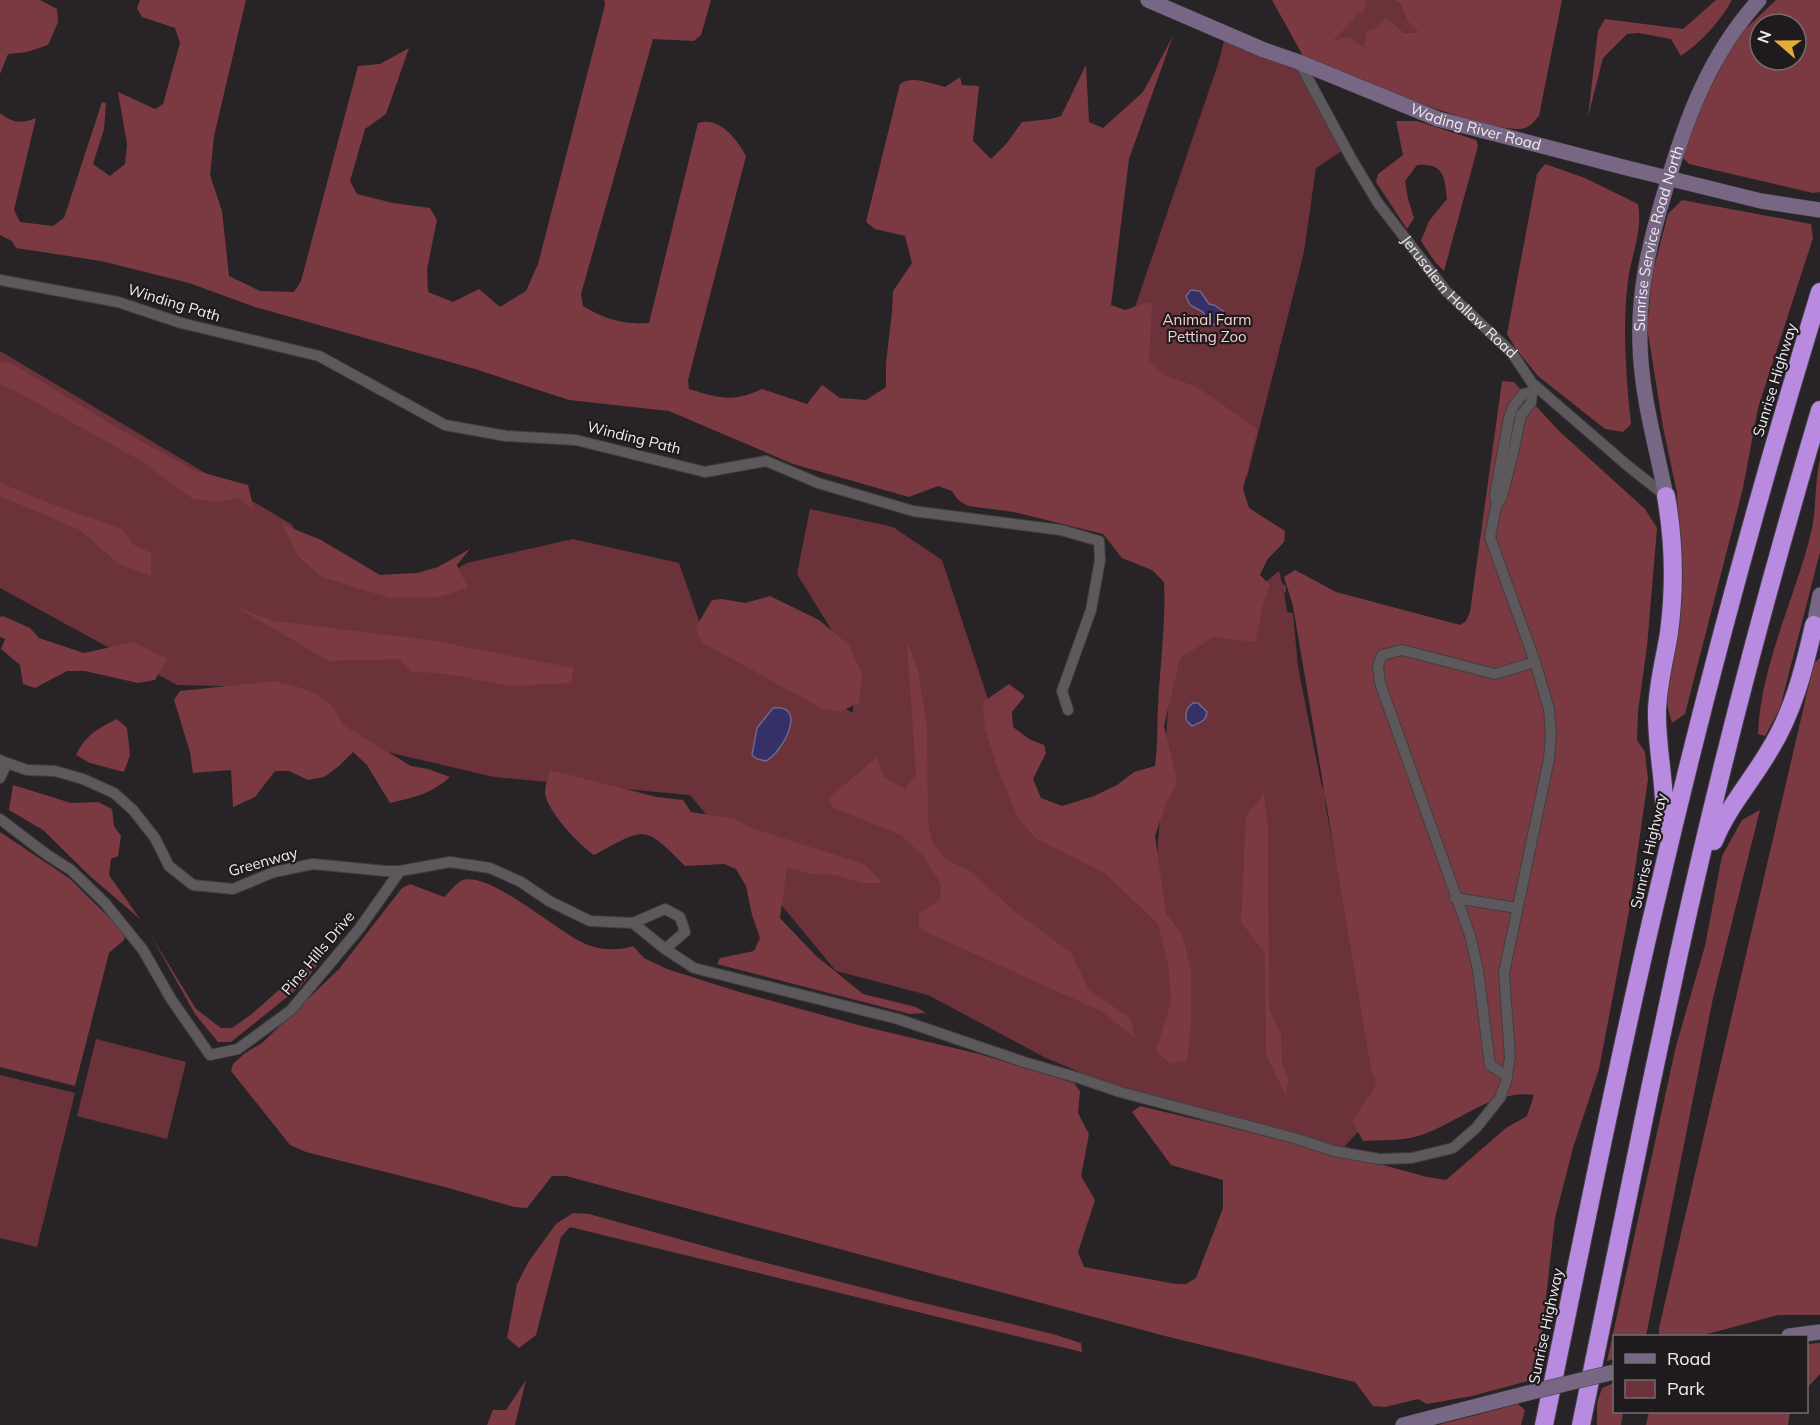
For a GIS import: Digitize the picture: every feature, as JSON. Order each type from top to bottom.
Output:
[{"type":"highway","name":"Sunrise Highway","points":[[1544,1425],[1648,935],[1725,621],[1820,292]]},
{"type":"highway","points":[[1581,1425],[1690,905],[1756,638],[1820,410]]},
{"type":"highway","points":[[1648,935],[1665,821],[1657,709],[1669,632],[1672,588],[1672,544],[1666,496]]},
{"type":"highway","points":[[1690,905],[1719,828],[1785,722],[1817,627]]},
{"type":"main road","name":"Wading River Road","points":[[1148,0],[1264,50],[1438,119],[1761,201],[1815,210]]},
{"type":"main road","name":"Sunrise Service Road North","points":[[1666,496],[1643,381],[1641,294],[1647,257],[1685,125],[1708,72],[1733,33],[1759,0]]},
{"type":"main road","points":[[1817,627],[1820,595]]},
{"type":"main road","points":[[1797,1335],[1820,1332]]},
{"type":"main road","points":[[1403,1425],[1613,1372]]},
{"type":"street","name":"Jerusalem Hollow Road","points":[[1299,62],[1351,159],[1378,202],[1446,291],[1512,352],[1534,390],[1666,496]]},
{"type":"street","name":"Winding Path","points":[[0,280],[101,298],[138,308],[163,319],[319,356],[446,425],[507,436],[576,440],[705,472],[766,462],[818,483],[913,511],[1061,530],[1099,541],[1100,560],[1091,609],[1062,691],[1068,710]]},
{"type":"street","points":[[633,923],[665,949],[694,968],[898,1019],[1120,1092],[1294,1138],[1334,1151],[1379,1159],[1412,1158],[1453,1148],[1476,1128],[1500,1098],[1507,1076],[1510,1057],[1504,973],[1549,759],[1551,733],[1549,709],[1535,662],[1490,537],[1496,507],[1495,495],[1509,448],[1513,407],[1523,394],[1534,390]]},
{"type":"street","points":[[1507,1076],[1490,1065],[1478,970],[1470,935],[1380,682],[1378,666],[1382,655],[1402,650],[1495,674],[1535,662]]},
{"type":"street","name":"Greenway","points":[[0,778],[4,761],[27,770],[55,771],[114,793],[133,810],[154,838],[169,866],[193,885],[233,889],[274,872],[313,864],[400,871],[450,862],[490,868],[521,882],[549,901],[590,921],[633,923],[665,909],[680,917],[685,932],[665,949]]},
{"type":"street","name":"Pine Hills Drive","points":[[0,819],[71,870],[105,903],[143,950],[171,999],[210,1055],[238,1049],[291,1010],[359,929],[400,871]]},
{"type":"street","points":[[1455,898],[1517,908]]},
{"type":"green space","points":[[1367,0],[1394,0],[1401,5],[1408,22],[1418,32],[1405,33],[1386,18],[1364,48],[1332,42],[1357,13],[1364,11]]},
{"type":"green space","name":"Animal Farm Petting Zoo","points":[[1226,33],[1298,61],[1345,149],[1316,168],[1304,252],[1247,477],[1119,354],[1219,61]]},
{"type":"green space","points":[[0,351],[291,524],[322,570],[410,595],[467,563],[573,539],[679,563],[702,629],[853,713],[855,668],[797,574],[810,509],[893,527],[942,560],[1029,823],[1155,883],[1172,658],[1279,571],[1282,583],[1286,586],[1284,593],[1287,612],[1293,613],[1298,667],[1321,783],[1325,792],[1326,809],[1385,1102],[1336,1156],[1284,1151],[1242,1130],[1207,1122],[1046,1058],[928,995],[836,971],[690,795],[494,777],[366,747],[272,687],[177,685],[0,588]]},
{"type":"green space","points":[[96,1039],[186,1062],[167,1139],[77,1116]]},
{"type":"green space","points":[[0,1075],[75,1093],[37,1247],[0,1238]]},
{"type":"shaded area","points":[[0,0],[40,0],[57,9],[58,22],[48,45],[27,52],[8,54],[0,74]]},
{"type":"shaded area","points":[[140,0],[246,0],[214,136],[210,175],[222,211],[229,276],[260,291],[294,292],[301,281],[358,66],[380,64],[409,48],[386,114],[365,129],[350,181],[357,194],[393,203],[430,208],[437,220],[427,269],[428,292],[453,302],[479,289],[500,307],[526,291],[538,264],[605,5],[604,0],[711,0],[701,35],[694,41],[653,39],[581,294],[583,306],[614,320],[649,323],[698,123],[706,122],[720,126],[732,136],[746,156],[688,380],[689,389],[709,395],[734,398],[762,389],[807,404],[822,385],[840,398],[866,400],[886,387],[893,291],[912,263],[905,236],[875,229],[866,222],[900,84],[916,80],[945,87],[960,77],[962,85],[979,86],[973,141],[991,159],[1007,143],[1022,122],[1061,116],[1086,65],[1089,122],[1103,128],[1143,92],[1173,36],[1129,159],[1111,305],[1125,310],[1147,302],[1152,304],[1149,360],[1164,375],[1194,386],[1257,429],[1243,489],[1249,508],[1285,531],[1284,542],[1267,560],[1260,575],[1270,585],[1255,642],[1213,637],[1180,658],[1164,726],[1176,776],[1175,788],[1167,800],[1155,836],[1166,914],[1182,934],[1191,970],[1191,1023],[1187,1060],[1171,1064],[1156,1051],[1171,1002],[1168,963],[1158,924],[1106,874],[1035,838],[1018,817],[1000,776],[985,729],[983,702],[1009,684],[1025,696],[1012,712],[1013,727],[1029,739],[1044,745],[1046,753],[1033,779],[1041,798],[1062,806],[1094,796],[1117,785],[1134,772],[1155,766],[1164,628],[1164,582],[1152,570],[1122,558],[1103,534],[1014,512],[968,506],[958,500],[952,491],[938,486],[909,497],[793,464],[669,411],[569,400],[475,369],[255,307],[189,283],[101,261],[16,248],[12,241],[0,235],[0,113],[17,121],[36,118],[14,210],[20,222],[53,226],[64,218],[102,102],[106,103],[104,129],[93,164],[110,176],[125,164],[127,144],[118,92],[155,109],[163,104],[180,43],[175,28],[142,17],[137,8]]},
{"type":"shaded area","points":[[1272,0],[1367,0],[1364,12],[1357,13],[1333,41],[1348,37],[1364,48],[1367,31],[1377,28],[1386,18],[1405,33],[1418,32],[1408,22],[1401,5],[1394,0],[1562,0],[1539,116],[1525,128],[1508,128],[1483,123],[1420,103],[1310,61],[1302,54]]},
{"type":"shaded area","points":[[1716,0],[1732,0],[1710,31],[1681,56],[1671,39],[1639,33],[1627,34],[1603,58],[1588,117],[1598,31],[1605,19],[1683,29]]},
{"type":"shaded area","points":[[1776,0],[1820,0],[1820,192],[1813,193],[1689,164],[1681,156],[1699,110],[1736,38],[1748,27],[1748,72],[1808,72],[1808,12],[1763,12]]},
{"type":"shaded area","points":[[1396,121],[1417,121],[1476,140],[1478,146],[1444,271],[1421,241],[1429,221],[1447,199],[1444,178],[1438,169],[1433,166],[1417,165],[1405,181],[1414,218],[1407,229],[1376,182],[1378,174],[1403,155]]},
{"type":"shaded area","points":[[1545,164],[1585,178],[1638,204],[1638,233],[1629,271],[1625,317],[1626,370],[1631,424],[1623,432],[1605,429],[1538,376],[1507,334],[1537,174]]},
{"type":"shaded area","points":[[1682,200],[1811,224],[1813,238],[1758,408],[1743,488],[1685,714],[1672,723],[1667,704],[1667,682],[1678,538],[1677,493],[1663,427],[1647,327],[1652,275],[1668,214]]},
{"type":"shaded area","points":[[1191,290],[1200,291],[1209,304],[1223,311],[1223,317],[1217,325],[1208,323],[1203,312],[1190,305],[1186,296]]},
{"type":"shaded area","points":[[0,361],[13,364],[114,426],[193,470],[248,485],[254,510],[238,498],[215,502],[193,499],[143,462],[0,384]]},
{"type":"shaded area","points":[[1502,381],[1514,382],[1559,431],[1645,509],[1657,528],[1647,647],[1638,711],[1637,740],[1645,752],[1648,779],[1629,911],[1599,1069],[1573,1148],[1555,1218],[1538,1368],[1532,1380],[1472,1396],[1427,1404],[1418,1399],[1385,1407],[1373,1406],[1355,1382],[1165,1336],[566,1176],[552,1176],[527,1208],[514,1207],[306,1152],[290,1145],[231,1071],[233,1064],[245,1053],[262,1043],[339,969],[402,888],[410,884],[444,897],[461,881],[473,880],[506,893],[588,945],[610,949],[633,946],[644,958],[667,969],[736,991],[862,1026],[979,1054],[1074,1083],[1080,1091],[1078,1113],[1089,1134],[1081,1176],[1095,1200],[1078,1252],[1084,1267],[1186,1284],[1196,1278],[1223,1208],[1223,1180],[1171,1165],[1132,1112],[1140,1106],[1446,1180],[1506,1128],[1527,1116],[1534,1095],[1519,1094],[1489,1102],[1432,1131],[1405,1139],[1363,1141],[1352,1121],[1376,1083],[1371,1068],[1293,606],[1284,577],[1295,570],[1336,592],[1460,625],[1466,621],[1470,612]]},
{"type":"shaded area","points":[[1820,459],[1820,552],[1780,708],[1765,736],[1758,734],[1760,708],[1771,659],[1810,537]]},
{"type":"shaded area","points":[[0,483],[122,529],[134,545],[151,553],[151,576],[120,565],[80,530],[0,496]]},
{"type":"shaded area","points":[[282,524],[321,540],[380,575],[417,573],[438,567],[470,549],[457,565],[468,588],[438,597],[390,598],[322,577],[298,556]]},
{"type":"shaded area","points":[[770,596],[819,620],[849,645],[862,674],[859,703],[839,712],[821,708],[703,643],[695,629],[712,600],[722,599],[745,603]]},
{"type":"shaded area","points":[[236,607],[273,621],[429,640],[574,668],[571,683],[510,686],[441,673],[411,672],[399,659],[329,661]]},
{"type":"shaded area","points":[[3,616],[30,628],[39,638],[84,653],[134,642],[167,659],[155,680],[138,683],[85,671],[67,671],[35,688],[23,684],[20,665],[1,649],[5,639],[0,637],[0,617]]},
{"type":"shaded area","points":[[907,641],[918,671],[927,727],[928,822],[932,841],[947,860],[970,871],[1013,910],[1071,953],[1089,990],[1130,1018],[1135,1038],[1101,1011],[928,933],[919,926],[919,914],[940,899],[941,884],[924,857],[901,835],[833,808],[829,798],[877,757],[883,777],[905,789],[916,774]]},
{"type":"shaded area","points":[[1820,658],[1820,1315],[1778,1315],[1704,1335],[1659,1335],[1659,1328],[1814,663]]},
{"type":"shaded area","points":[[275,681],[316,694],[333,707],[343,725],[411,766],[450,777],[430,791],[390,803],[367,765],[353,752],[324,777],[308,780],[289,771],[275,771],[255,797],[233,807],[231,770],[193,773],[190,752],[174,700],[180,691]]},
{"type":"shaded area","points":[[1193,703],[1198,703],[1207,712],[1204,720],[1192,726],[1186,720],[1186,715]]},
{"type":"shaded area","points":[[773,708],[783,708],[789,713],[791,720],[780,748],[766,761],[752,755],[757,728]]},
{"type":"shaded area","points":[[117,719],[127,728],[130,755],[124,772],[90,763],[76,755],[93,733]]},
{"type":"shaded area","points":[[550,770],[657,797],[683,800],[691,812],[734,819],[755,829],[866,865],[882,883],[862,883],[836,875],[812,874],[787,868],[780,918],[815,955],[863,994],[916,1007],[926,1013],[910,1014],[717,964],[720,958],[754,951],[760,938],[746,886],[736,869],[724,864],[685,866],[660,842],[643,834],[624,839],[594,855],[572,836],[551,809],[545,793]]},
{"type":"shaded area","points":[[13,785],[71,803],[98,802],[112,809],[114,826],[121,836],[118,856],[111,859],[109,875],[140,919],[91,877],[43,830],[9,810]]},
{"type":"shaded area","points":[[1264,794],[1268,830],[1269,1009],[1281,1035],[1282,1064],[1289,1082],[1285,1094],[1266,1054],[1265,953],[1241,922],[1246,816]]},
{"type":"shaded area","points":[[1760,810],[1713,998],[1646,1335],[1613,1335],[1613,1359],[1607,1361],[1676,1046],[1705,946],[1722,856],[1742,820]]},
{"type":"shaded area","points":[[0,832],[69,878],[126,934],[124,940],[109,953],[75,1086],[0,1067]]},
{"type":"shaded area","points":[[150,934],[196,1009],[221,1028],[232,1028],[253,1013],[297,974],[326,954],[301,986],[231,1042],[218,1042],[195,1014]]},
{"type":"shaded area","points":[[573,1213],[589,1214],[747,1258],[1053,1334],[1081,1343],[1082,1352],[570,1227],[561,1237],[536,1335],[519,1348],[507,1338],[517,1284],[529,1261],[556,1224]]},
{"type":"shaded area","points":[[1820,1343],[1820,1374],[1808,1387],[1808,1344]]},
{"type":"shaded area","points":[[526,1380],[515,1425],[487,1425],[493,1410],[506,1410]]},
{"type":"shaded area","points":[[1613,1383],[1613,1413],[1623,1413],[1621,1425],[1597,1425],[1597,1403],[1602,1388]]},
{"type":"shaded area","points":[[1518,1404],[1525,1410],[1521,1425],[1438,1425]]},
{"type":"shaded area","points":[[1649,1413],[1790,1413],[1788,1425],[1646,1425]]}]
